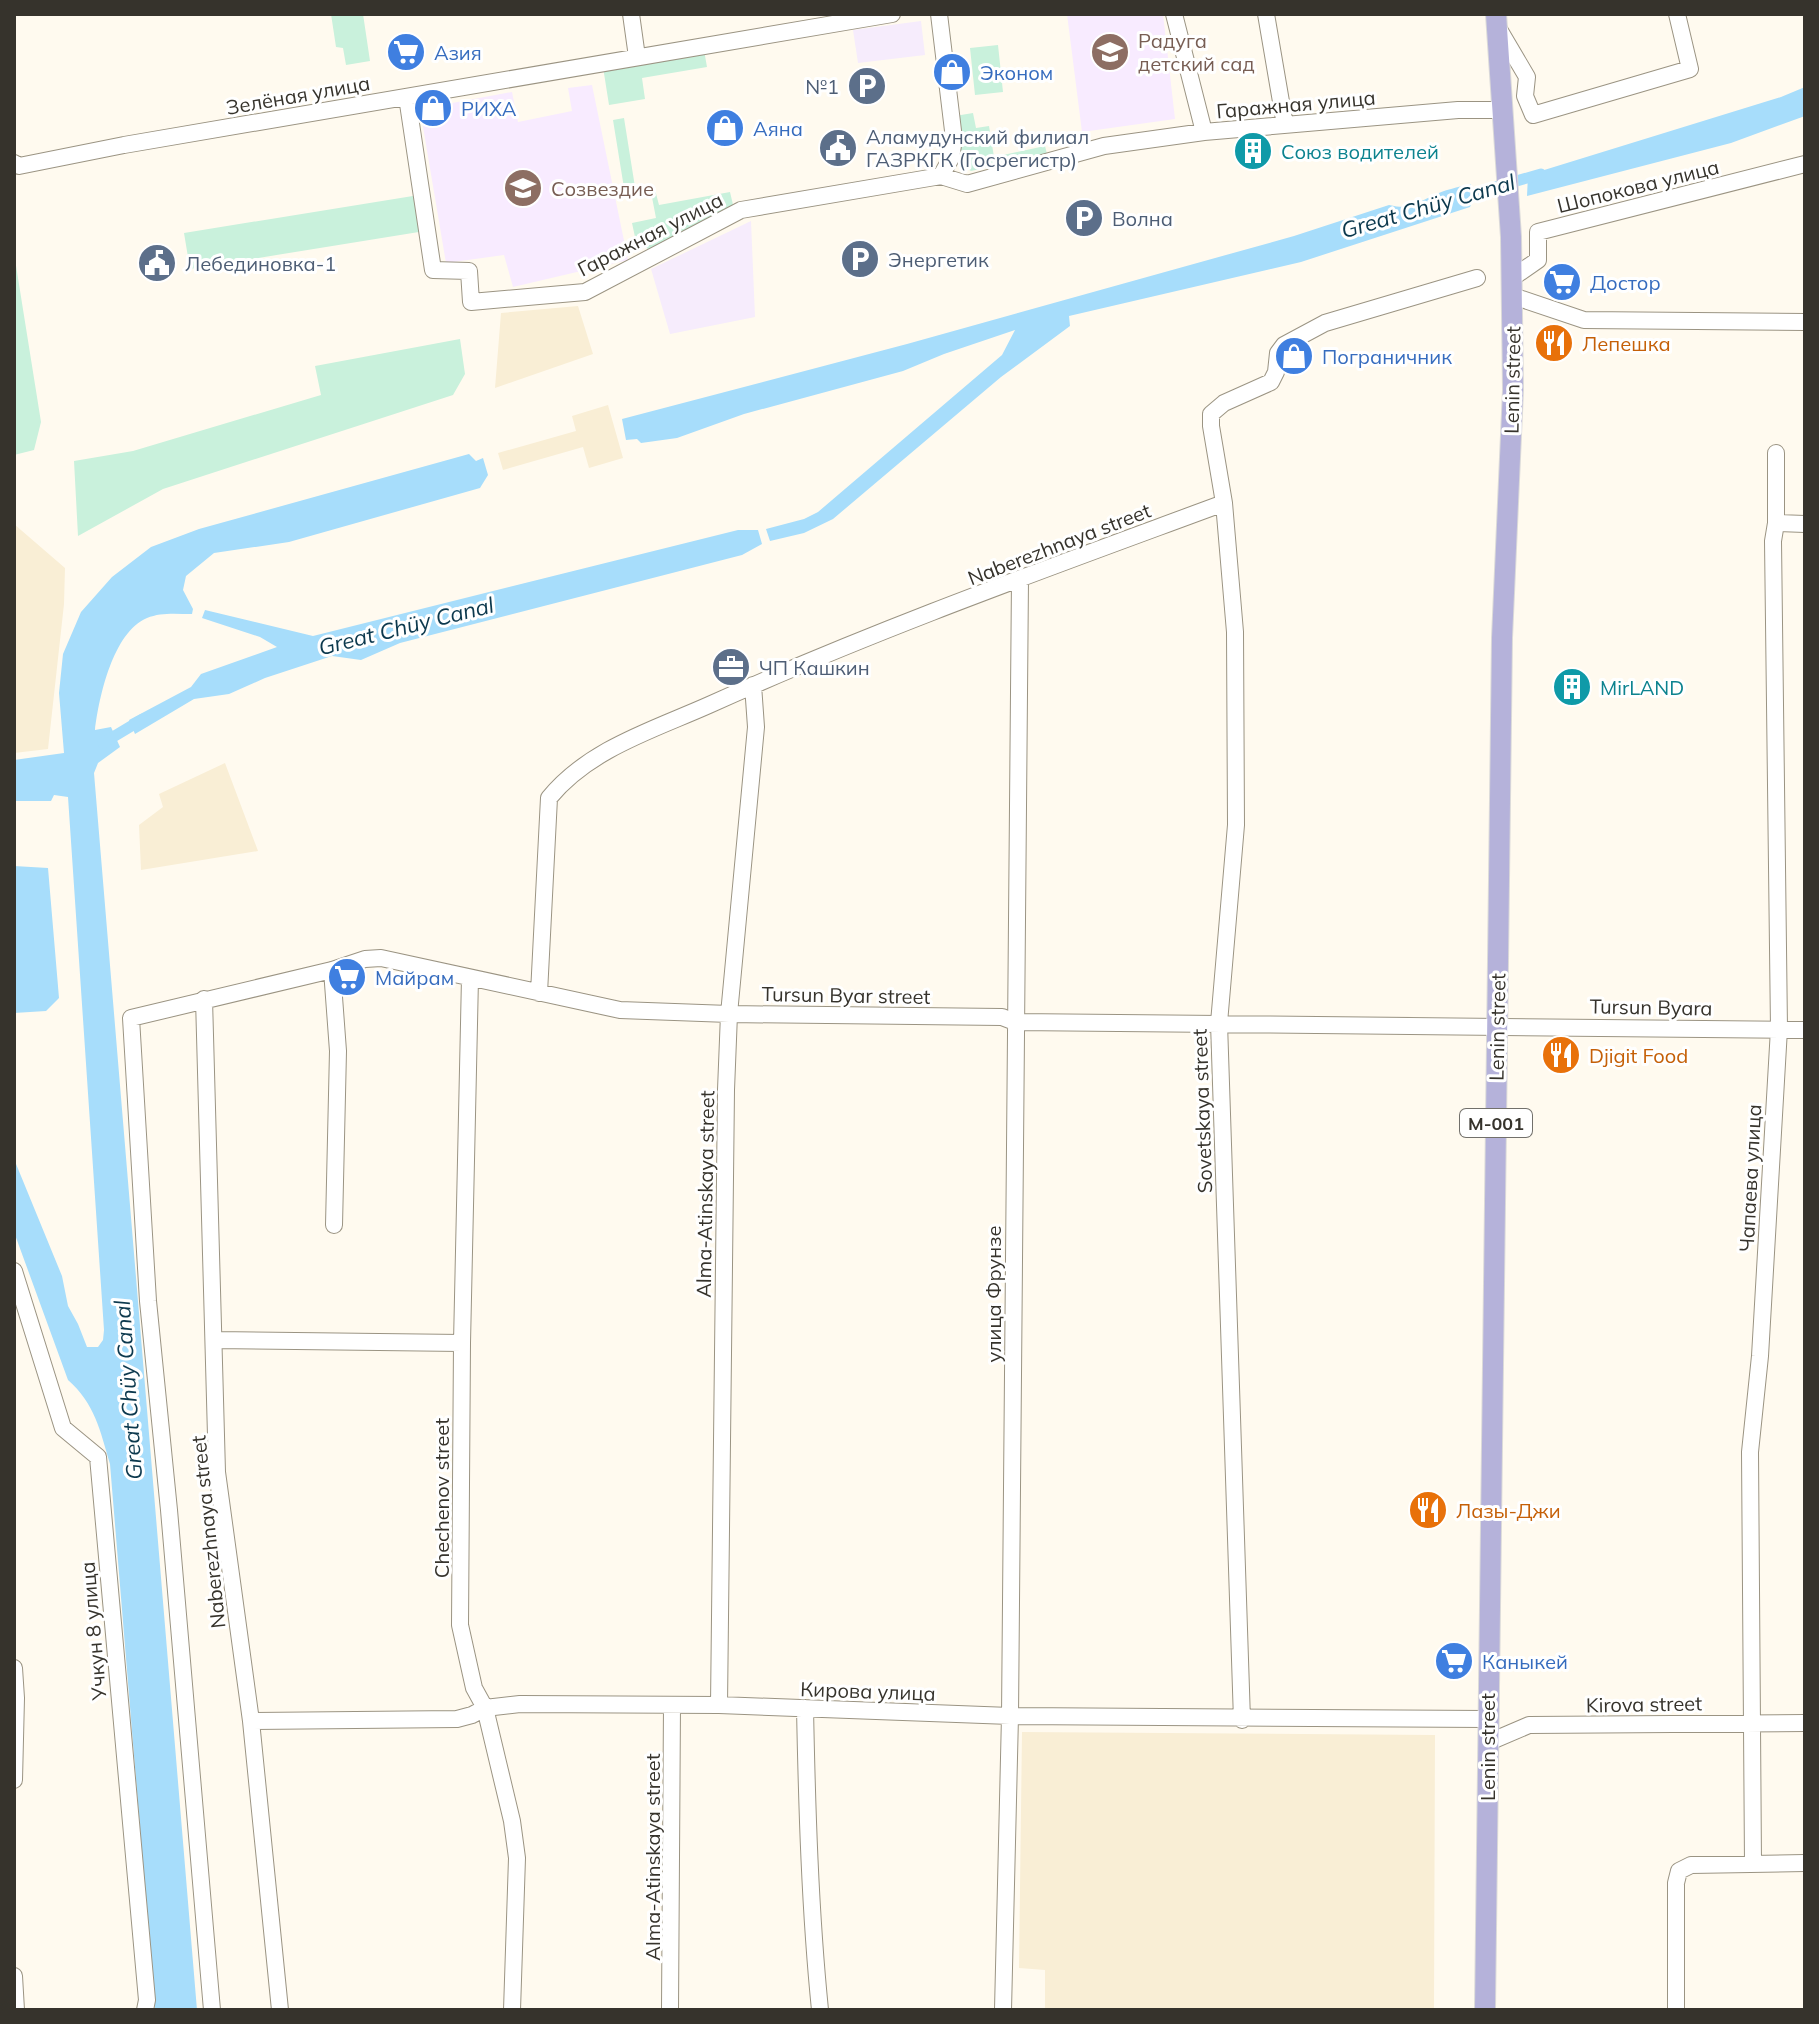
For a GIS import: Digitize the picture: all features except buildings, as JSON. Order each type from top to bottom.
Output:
[{"type":"main road","name":"М-001","points":[[1497,20],[1504,110]]},
{"type":"main road","name":"Lenin street","points":[[1485,2010],[1502,638],[1513,390],[1511,237],[1504,110]]},
{"type":"street","points":[[631,14],[637,57]]},
{"type":"street","name":"Зелёная улица","points":[[14,163],[19,166],[124,145],[892,14]]},
{"type":"street","points":[[939,14],[954,139],[948,179]]},
{"type":"street","points":[[1174,14],[1204,132]]},
{"type":"street","points":[[1266,14],[1285,125]]},
{"type":"street","points":[[1497,20],[1527,77],[1525,96],[1533,115],[1690,69],[1677,14]]},
{"type":"street","name":"Гаражная улица","points":[[407,97],[433,270],[469,271],[471,302],[585,292],[741,210],[948,179],[967,184],[1104,146],[1204,132],[1458,110],[1504,110]]},
{"type":"street","name":"Шопокова улица","points":[[1512,287],[1538,260],[1538,232],[1805,164]]},
{"type":"street","points":[[1224,503],[1211,414],[1224,403],[1271,382],[1276,372],[1278,353],[1284,345],[1325,323],[1477,278]]},
{"type":"street","points":[[1512,287],[1584,320],[1805,322]]},
{"type":"street","name":"Чапаева улица","points":[[1753,1863],[1750,1452],[1760,1356],[1779,1029],[1773,541],[1776,453]]},
{"type":"street","name":"Naberezhnaya street","points":[[539,993],[549,798],[564,780],[591,758],[753,685],[1020,579],[1224,503]]},
{"type":"street","name":"Sovetskaya street","points":[[1224,503],[1235,632],[1236,825],[1219,1023],[1242,1720]]},
{"type":"street","points":[[1776,523],[1805,524]]},
{"type":"street","name":"улица Фрунзе","points":[[1003,2010],[1010,1716],[1020,579]]},
{"type":"street","name":"Alma-Atinskaya street","points":[[719,1705],[726,1090],[729,1014],[756,727],[753,685]]},
{"type":"street","name":"Tursun Byar street","points":[[212,2010],[148,1301],[131,1018],[332,970],[365,959],[381,958],[620,1010],[1002,1017],[1015,1022],[1497,1025]]},
{"type":"street","points":[[332,970],[338,1051],[334,1225]]},
{"type":"street","name":"Chechenov street","points":[[470,978],[460,1625],[474,1688],[485,1708],[512,1821],[517,1858],[512,2010]]},
{"type":"street","name":"Naberezhnaya street","points":[[204,999],[217,1472],[251,1721],[280,2010]]},
{"type":"street","name":"Tursun Byara","points":[[1497,1025],[1805,1030]]},
{"type":"street","name":"Учкун 8 улица","points":[[14,1271],[63,1428],[98,1457],[147,2000],[145,2010]]},
{"type":"street","points":[[214,1340],[462,1343]]},
{"type":"street","points":[[14,1668],[14,1780]]},
{"type":"street","name":"Кирова улица","points":[[251,1721],[457,1719],[485,1708],[520,1704],[719,1705],[1010,1716],[1242,1720],[1487,1719]]},
{"type":"street","name":"Alma-Atinskaya street","points":[[670,2010],[672,1705]]},
{"type":"street","points":[[805,1708],[809,1870],[820,2010]]},
{"type":"street","name":"Kirova street","points":[[1487,1743],[1529,1725],[1805,1723]]},
{"type":"street","points":[[1676,2010],[1676,1883],[1679,1871],[1691,1865],[1805,1863]]},
{"type":"street","points":[[14,1976],[16,2010]]},
{"type":"shaded area","points":[[1067,14],[1163,14],[1175,119],[1082,132]]},
{"type":"shaded area","points":[[921,21],[925,55],[858,63],[853,30]]},
{"type":"shaded area","name":"Созвездие","points":[[592,85],[628,260],[513,287],[504,255],[446,263],[420,109],[512,92],[518,122],[572,111],[568,88]]},
{"type":"shaded area","points":[[751,221],[755,317],[670,334],[651,269]]},
{"type":"shaded area","points":[[578,306],[593,354],[495,388],[501,313]]},
{"type":"shaded area","points":[[608,405],[623,458],[589,468],[583,447],[503,470],[498,453],[576,431],[572,416]]},
{"type":"shaded area","points":[[14,524],[65,568],[48,749],[14,753]]},
{"type":"shaded area","points":[[225,763],[258,851],[141,870],[139,825],[163,807],[159,794]]},
{"type":"shaded area","points":[[1022,1732],[1435,1735],[1434,2010],[1045,2010],[1045,1970],[1019,1968]]},
{"type":"green space","points":[[331,14],[363,14],[370,61],[346,65],[343,48],[336,47]]},
{"type":"green space","points":[[998,45],[1003,92],[975,95],[970,48]]},
{"type":"green space","points":[[704,50],[707,67],[642,78],[645,99],[609,105],[603,67]]},
{"type":"green space","points":[[973,113],[976,128],[989,126],[994,157],[1045,146],[1047,154],[971,171],[955,161],[955,116]]},
{"type":"green space","points":[[624,118],[635,187],[624,188],[613,120]]},
{"type":"green space","points":[[654,186],[659,205],[730,192],[734,209],[651,252],[635,237],[632,223],[656,218],[650,187]]},
{"type":"green space","points":[[419,195],[425,231],[190,269],[184,233]]},
{"type":"green space","points":[[14,253],[41,422],[34,450],[14,455]]},
{"type":"green space","points":[[460,339],[465,374],[453,395],[163,489],[78,536],[74,461],[133,451],[321,395],[315,366]]},
{"type":"water","points":[[1805,87],[1805,116],[1731,143],[1527,196],[1528,175]]},
{"type":"water","points":[[1471,184],[1470,207],[1301,262],[1069,316],[1070,326],[1001,377],[833,519],[804,533],[770,541],[766,529],[818,512],[1002,355],[1015,330],[903,371],[744,414],[677,438],[641,443],[637,439],[626,440],[622,419],[907,344],[1294,236],[1389,205],[1412,205],[1441,192]]},
{"type":"water","points":[[469,454],[476,461],[483,458],[488,475],[480,488],[289,542],[214,553],[186,576],[183,590],[193,609],[192,614],[158,615],[135,625],[117,651],[100,701],[95,730],[111,727],[120,747],[98,763],[94,773],[197,2010],[155,2010],[110,1464],[91,1408],[68,1380],[14,1232],[14,1159],[62,1276],[68,1306],[87,1347],[98,1347],[104,1330],[68,797],[54,795],[51,801],[14,801],[14,760],[64,753],[59,693],[63,654],[81,612],[112,577],[151,547],[199,529]]},
{"type":"water","points":[[738,530],[758,530],[762,544],[742,555],[400,643],[361,660],[332,656],[265,678],[229,694],[194,699],[135,734],[129,720],[191,687],[201,674],[277,647],[260,637],[202,618],[205,610],[313,636]]},
{"type":"water","points":[[14,866],[48,868],[59,998],[46,1011],[14,1013]]},
{"type":"waterway","name":"Great Chüy Canal","points":[[1457,198],[1541,174]]},
{"type":"waterway","name":"Great Chüy Canal","points":[[103,743],[143,719]]},
{"type":"place","name":"Азия","points":[[406,52]]},
{"type":"place","name":"Радуга детский сад","points":[[1110,52]]},
{"type":"place","name":"Эконом","points":[[952,72]]},
{"type":"place","name":"№1","points":[[867,86]]},
{"type":"place","name":"РИХА","points":[[433,108]]},
{"type":"place","name":"Аяна","points":[[725,128]]},
{"type":"place","name":"Аламудунский филиал ГАЗРКГК (Госрегистр)","points":[[838,148]]},
{"type":"place","name":"Союз водителей","points":[[1253,151]]},
{"type":"place","name":"Созвездие","points":[[523,188]]},
{"type":"place","name":"Волна","points":[[1084,218]]},
{"type":"place","name":"Энергетик","points":[[860,259]]},
{"type":"place","name":"Лебединовка-1","points":[[157,263]]},
{"type":"place","name":"Достор","points":[[1562,282]]},
{"type":"place","name":"Лепешка","points":[[1554,343]]},
{"type":"place","name":"Пограничник","points":[[1294,356]]},
{"type":"place","name":"ЧП Кашкин","points":[[731,667]]},
{"type":"place","name":"MirLAND","points":[[1572,687]]},
{"type":"place","name":"Майрам","points":[[347,977]]},
{"type":"place","name":"Djigit Food","points":[[1561,1055]]},
{"type":"place","name":"Лазы-Джи","points":[[1428,1510]]},
{"type":"place","name":"Каныкей","points":[[1454,1661]]}]
